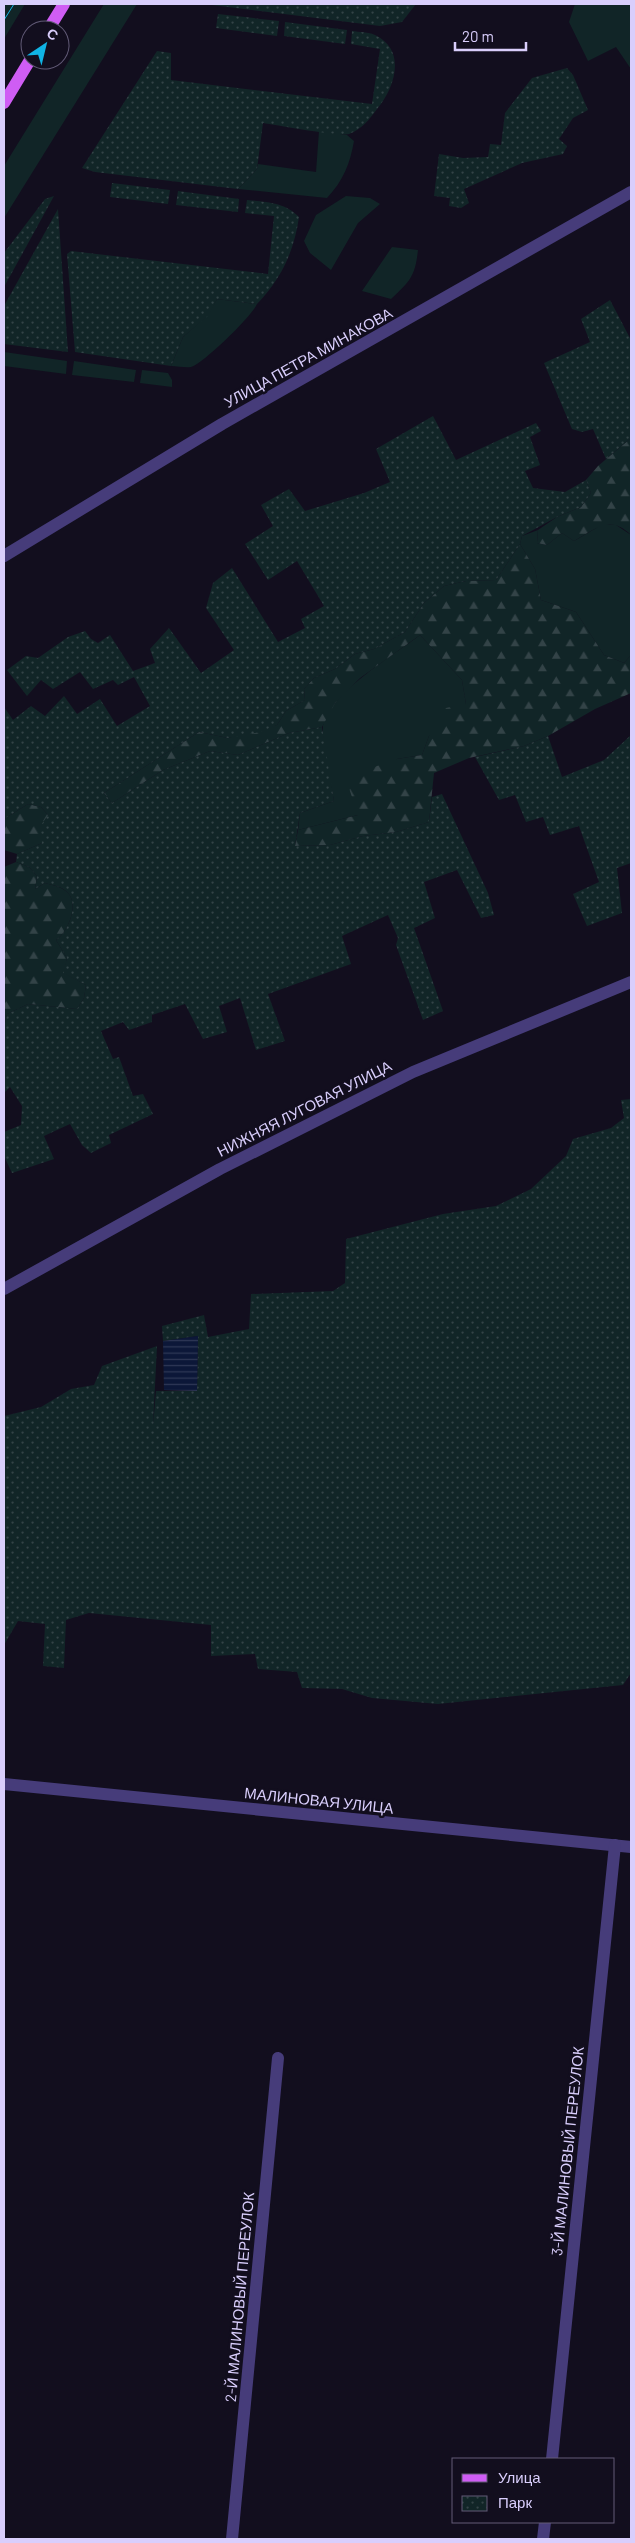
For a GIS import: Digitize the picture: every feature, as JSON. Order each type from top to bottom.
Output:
[{"type":"main road","points":[[54,20],[64,4]]},
{"type":"main road","points":[[4,103],[24,70]]},
{"type":"street","name":"УЛИЦА ПЕТРА МИНАКОВА","points":[[4,556],[222,424],[631,192]]},
{"type":"street","name":"НИЖНЯЯ ЛУГОВАЯ УЛИЦА","points":[[4,1289],[220,1169],[413,1072],[631,982]]},
{"type":"street","name":"МАЛИНОВАЯ УЛИЦА","points":[[4,1784],[631,1847]]},
{"type":"street","name":"3-Й МАЛИНОВЫЙ ПЕРЕУЛОК","points":[[552,2458],[616,1845]]},
{"type":"street","name":"2-Й МАЛИНОВЫЙ ПЕРЕУЛОК","points":[[232,2539],[278,2058]]},
{"type":"street","points":[[543,2539],[545,2523]]},
{"type":"green space","points":[[4,4],[25,4],[4,39]]},
{"type":"green space","points":[[104,4],[137,4],[4,218],[4,166],[63,70],[70,70],[70,59]]},
{"type":"green space","points":[[204,4],[416,4],[402,22],[380,26]]},
{"type":"green space","points":[[575,4],[631,4],[631,69],[616,47],[588,61],[569,22]]},
{"type":"green space","points":[[218,14],[279,21],[277,36],[216,28]]},
{"type":"green space","points":[[285,22],[347,30],[345,44],[284,36]]},
{"type":"green space","points":[[352,31],[373,34],[385,42],[391,50],[395,70],[389,91],[368,120],[354,132],[334,134],[263,123],[257,169],[238,189],[95,172],[82,168],[157,51],[171,53],[171,80],[372,104],[380,49],[351,44]]},
{"type":"green space","points":[[567,68],[573,75],[588,110],[573,118],[559,139],[567,146],[563,154],[522,163],[464,189],[469,203],[461,208],[449,206],[450,198],[434,196],[439,154],[463,158],[488,157],[490,144],[501,145],[505,113],[532,78]]},
{"type":"green space","points":[[319,131],[347,135],[354,141],[345,172],[327,198],[238,189],[257,169],[258,164],[316,172]]},
{"type":"green space","points":[[112,183],[170,190],[168,204],[110,197]]},
{"type":"green space","points":[[178,191],[239,199],[238,212],[176,205]]},
{"type":"green space","points":[[54,196],[4,287],[4,253],[45,199]]},
{"type":"green space","points":[[346,196],[370,198],[380,204],[358,223],[331,270],[310,253],[304,241],[316,215]]},
{"type":"green space","points":[[247,200],[268,202],[288,208],[299,217],[294,242],[280,275],[257,304],[217,299],[209,315],[183,337],[171,366],[75,352],[67,254],[71,251],[268,274],[274,216],[245,213]]},
{"type":"green space","points":[[58,209],[68,352],[4,344],[4,306]]},
{"type":"green space","points":[[392,247],[418,250],[411,278],[391,299],[362,291]]},
{"type":"green space","points":[[217,299],[257,304],[237,328],[197,364],[191,367],[171,366],[183,337],[208,315]]},
{"type":"green space","points":[[610,300],[631,340],[631,438],[606,459],[593,429],[582,432],[572,429],[544,363],[590,342],[581,319]]},
{"type":"green space","points":[[4,352],[67,361],[66,374],[4,366]]},
{"type":"green space","points":[[74,361],[136,370],[134,382],[72,375]]},
{"type":"green space","points":[[142,370],[168,373],[172,380],[172,387],[140,383]]},
{"type":"green space","points":[[433,416],[456,460],[536,423],[541,431],[530,437],[540,465],[525,471],[533,488],[565,492],[586,480],[591,493],[581,507],[557,517],[522,536],[520,544],[496,580],[466,581],[444,586],[424,603],[405,632],[374,649],[355,654],[335,669],[314,678],[304,689],[305,700],[286,711],[277,725],[260,732],[228,738],[199,732],[104,793],[112,803],[163,770],[210,751],[238,755],[289,733],[322,727],[334,801],[300,813],[295,846],[330,845],[363,836],[396,832],[429,822],[432,797],[442,794],[488,893],[494,915],[481,918],[457,870],[424,882],[435,918],[414,928],[443,1011],[423,1020],[396,945],[398,938],[388,915],[342,936],[351,964],[268,994],[285,1041],[256,1050],[240,998],[219,1006],[227,1032],[203,1039],[185,1004],[152,1015],[152,1022],[129,1030],[123,1022],[101,1031],[113,1059],[119,1057],[133,1096],[143,1094],[153,1114],[109,1135],[111,1143],[91,1153],[82,1145],[70,1124],[44,1136],[54,1159],[12,1173],[4,1156],[4,1132],[21,1125],[22,1106],[10,1087],[4,1093],[4,1028],[7,1014],[28,1004],[77,1009],[84,998],[86,985],[63,973],[67,958],[56,940],[65,931],[71,918],[71,897],[62,888],[45,883],[35,889],[37,876],[29,867],[16,862],[17,854],[42,843],[39,828],[48,815],[41,807],[28,804],[4,819],[4,707],[13,720],[31,706],[45,716],[64,696],[77,714],[100,699],[117,726],[150,706],[134,677],[118,685],[113,680],[93,689],[80,672],[53,689],[41,680],[27,696],[7,670],[26,656],[38,658],[68,637],[85,631],[91,639],[98,643],[110,635],[133,671],[155,663],[150,649],[169,628],[201,673],[234,650],[206,608],[213,583],[232,568],[278,642],[305,628],[301,619],[324,606],[297,561],[268,580],[245,544],[273,526],[261,505],[289,489],[305,511],[364,493],[390,482],[376,449]]},
{"type":"green space","points":[[631,438],[631,535],[616,525],[609,525],[596,528],[574,541],[562,533],[547,545],[537,543],[538,530],[557,517],[581,507],[591,493],[586,480],[598,466]]},
{"type":"green space","points":[[603,524],[616,525],[631,535],[631,655],[624,663],[604,655],[576,612],[541,600],[535,569],[520,544],[522,536],[538,530],[537,543],[547,545],[562,533],[574,541]]},
{"type":"green space","points":[[520,544],[535,569],[541,600],[576,612],[604,655],[624,663],[631,655],[631,693],[595,709],[548,736],[524,746],[469,758],[434,773],[429,822],[396,832],[363,836],[330,845],[295,846],[298,830],[358,815],[349,788],[360,772],[397,759],[422,755],[429,736],[446,708],[466,704],[462,680],[420,635],[360,678],[335,703],[322,727],[289,733],[238,755],[210,751],[163,770],[112,803],[104,793],[199,732],[228,738],[277,725],[286,711],[305,700],[304,689],[314,678],[335,669],[355,654],[374,649],[405,632],[424,603],[444,586],[466,581],[496,580]]},
{"type":"green space","points":[[420,635],[462,680],[466,704],[429,736],[422,755],[397,759],[358,815],[298,830],[300,813],[334,801],[324,747],[323,729],[326,717],[335,703],[348,690],[379,664]]},
{"type":"green space","points":[[631,735],[631,863],[617,868],[622,913],[587,926],[573,894],[599,882],[579,826],[550,835],[543,817],[526,822],[515,795],[499,800],[475,757],[524,746],[548,736],[562,777],[604,760]]},
{"type":"green space","points":[[28,804],[41,807],[48,815],[42,843],[17,854],[4,850],[4,819]]},
{"type":"green space","points":[[16,862],[29,867],[37,876],[35,889],[45,883],[62,888],[71,897],[71,918],[65,931],[56,940],[67,958],[64,973],[86,985],[84,998],[77,1009],[28,1004],[7,1014],[4,1028],[4,867]]},
{"type":"green space","points":[[631,1099],[631,1673],[623,1685],[438,1704],[372,1698],[342,1689],[302,1688],[297,1672],[258,1669],[255,1654],[211,1656],[211,1625],[89,1613],[66,1620],[64,1668],[43,1666],[45,1624],[18,1621],[4,1645],[4,1416],[41,1407],[71,1389],[94,1385],[102,1366],[157,1346],[153,1426],[156,1391],[197,1391],[198,1336],[163,1341],[162,1326],[204,1315],[208,1337],[249,1329],[251,1294],[333,1291],[345,1283],[346,1239],[443,1214],[496,1206],[531,1189],[566,1156],[573,1139],[611,1128],[624,1118],[621,1100]]},
{"type":"water","points":[[198,1336],[197,1391],[164,1390],[163,1341]]},
{"type":"tram line","points":[[4,20],[14,4]]}]
